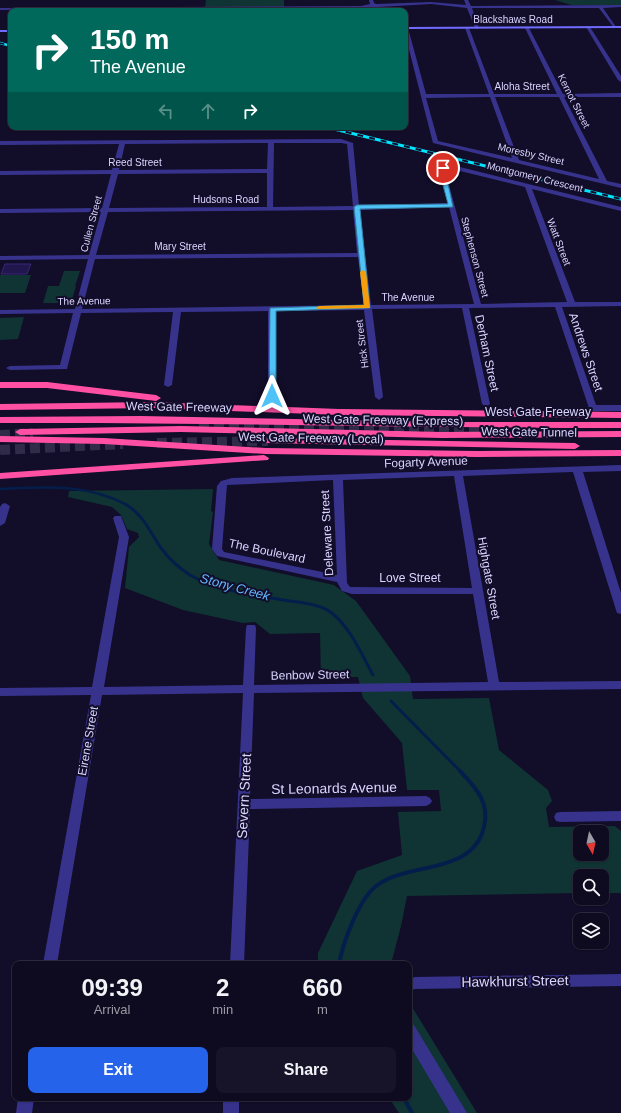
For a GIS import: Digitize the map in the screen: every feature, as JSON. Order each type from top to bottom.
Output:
[{"type":"highway","points":[[0,385],[47,386],[181,401],[424,413]]},
{"type":"highway","points":[[0,407],[153,405],[424,413],[621,415]]},
{"type":"highway","name":"West Gate Freeway","points":[[0,420],[133,418],[445,425],[621,425]]},
{"type":"highway","name":"West Gate Freeway (Express)","points":[[0,433],[39,431],[181,430],[450,435],[621,434]]},
{"type":"highway","name":"West Gate Freeway (Local)","points":[[0,439],[104,442],[266,451],[477,454],[621,453]]},
{"type":"highway","name":"West Gate Tunnel","points":[[268,441],[621,445]]},
{"type":"highway","points":[[0,446],[55,445],[201,447]]},
{"type":"highway","points":[[0,476],[244,459],[477,454]]},
{"type":"main road","name":"Blackshaws Road","points":[[408,28],[621,27]]},
{"type":"street","points":[[204,8],[205,0]]},
{"type":"street","points":[[371,0],[372,4],[376,5]]},
{"type":"street","points":[[466,0],[477,28]]},
{"type":"street","points":[[554,0],[574,7]]},
{"type":"street","points":[[37,8],[39,4]]},
{"type":"street","points":[[324,8],[431,4],[469,7],[621,6]]},
{"type":"street","points":[[600,6],[614,27]]},
{"type":"street","points":[[588,27],[621,80]]},
{"type":"street","points":[[466,28],[493,96],[516,161]]},
{"type":"street","name":"Kernot Street","points":[[527,28],[604,182]]},
{"type":"street","points":[[408,39],[423,96]]},
{"type":"street","name":"Aloha Street","points":[[423,96],[621,94]]},
{"type":"street","name":"Moresby Street","points":[[423,96],[435,142],[621,186]]},
{"type":"street","points":[[0,143],[271,141],[270,208]]},
{"type":"street","name":"Hick Street","points":[[271,141],[331,141],[348,142],[351,145],[361,255],[379,397]]},
{"type":"street","name":"Cullen Street","points":[[10,368],[64,367],[123,142]]},
{"type":"street","name":"Montgomery Crescent","points":[[445,167],[452,167],[621,209]]},
{"type":"street","name":"Stephenson Street","points":[[445,167],[442,170],[478,306]]},
{"type":"street","name":"Reed Street","points":[[0,173],[271,171]]},
{"type":"street","name":"Watt Street","points":[[527,186],[572,305]]},
{"type":"street","name":"Hudsons Road","points":[[0,210],[451,205]]},
{"type":"street","name":"Mary Street","points":[[0,258],[361,255]]},
{"type":"street","name":"The Avenue","points":[[0,312],[621,304]]},
{"type":"street","name":"Andrews Street","points":[[558,305],[593,408],[621,408]]},
{"type":"street","name":"Derham Street","points":[[465,306],[486,404]]},
{"type":"street","points":[[272,309],[272,396]]},
{"type":"street","points":[[168,385],[177,310]]},
{"type":"street","name":"The Avenue","points":[[0,315],[27,311]]},
{"type":"street","name":"Fogarty Avenue","points":[[232,481],[621,468]]},
{"type":"street","points":[[578,469],[621,610]]},
{"type":"street","name":"Highgate Street","points":[[458,473],[494,686]]},
{"type":"street","name":"Deleware Street","points":[[338,477],[343,583]]},
{"type":"street","name":"The Boulevard","points":[[232,481],[224,483],[222,486],[217,549],[221,554],[343,583]]},
{"type":"street","points":[[0,523],[5,506]]},
{"type":"street","name":"Eirene Street","points":[[51,961],[124,537],[118,518]]},
{"type":"street","name":"Love Street","points":[[343,583],[346,589],[352,591],[478,591]]},
{"type":"street","name":"Severn Street","points":[[237,961],[251,628]]},
{"type":"street","name":"Benbow Street","points":[[0,692],[621,685]]},
{"type":"street","name":"St Leonards Avenue","points":[[243,804],[426,801]]},
{"type":"street","points":[[560,817],[621,816]]},
{"type":"street","name":"Hawkhurst Street","points":[[412,984],[621,980]]},
{"type":"street","points":[[412,1035],[459,1113]]},
{"type":"street","points":[[24,1113],[26,1101]]},
{"type":"street","points":[[231,1101],[231,1113]]},
{"type":"green space","points":[[206,0],[284,0],[284,7],[205,7]]},
{"type":"green space","points":[[555,0],[621,0],[621,5],[571,5]]},
{"type":"green space","points":[[64,271],[80,271],[75,286],[59,286]]},
{"type":"green space","points":[[0,275],[31,275],[25,293],[0,293]]},
{"type":"green space","points":[[48,286],[76,286],[71,303],[43,303]]},
{"type":"green space","points":[[24,317],[18,339],[0,340],[0,318]]},
{"type":"green space","points":[[213,489],[211,511],[213,512],[209,544],[219,560],[334,585],[356,601],[410,676],[413,699],[489,698],[499,750],[548,790],[552,801],[546,808],[549,827],[573,827],[573,861],[609,861],[609,826],[615,826],[621,831],[621,893],[609,893],[609,869],[573,869],[573,893],[407,896],[392,961],[318,961],[318,953],[357,871],[402,855],[398,812],[441,811],[439,790],[407,790],[402,743],[363,698],[358,677],[321,678],[320,633],[270,634],[255,622],[243,623],[183,610],[125,588],[129,547],[139,537],[138,533],[127,529],[121,515],[112,507],[68,497],[69,491]]},
{"type":"green space","points":[[412,1007],[477,1113],[399,1113],[391,1101],[412,1101]]},
{"type":"building","points":[[5,264],[31,264],[27,274],[1,274]]},
{"type":"waterway","name":"Stony Creek","points":[[0,489],[49,487],[65,488],[96,493],[125,504]]},
{"type":"waterway","name":"Stony Creek","points":[[125,504],[137,513],[167,556],[190,575],[201,581],[252,595],[312,604],[333,614],[351,635],[373,675]]},
{"type":"waterway","name":"Stony Creek","points":[[391,701],[461,772]]},
{"type":"waterway","name":"Stony Creek","points":[[340,961],[344,945],[357,912],[369,893],[375,887],[388,879],[453,861],[467,853],[477,843],[484,827],[485,810],[480,796],[460,771]]},
{"type":"waterway","name":"Stony Creek","points":[[406,1101],[412,1113]]},
{"type":"tunnel","points":[[199,427],[521,427]]},
{"type":"tunnel","points":[[0,435],[33,433]]},
{"type":"tunnel","points":[[157,443],[268,441]]},
{"type":"tunnel","points":[[0,450],[123,444]]},
{"type":"railway","points":[[0,43],[8,45]]},
{"type":"railway","points":[[338,130],[621,199]]},
{"type":"slow traffic","points":[[319,308],[367,307],[363,272]]},
{"type":"route","points":[[272,396],[272,309],[367,307],[357,207],[451,205],[442,170],[443,168]]}]
